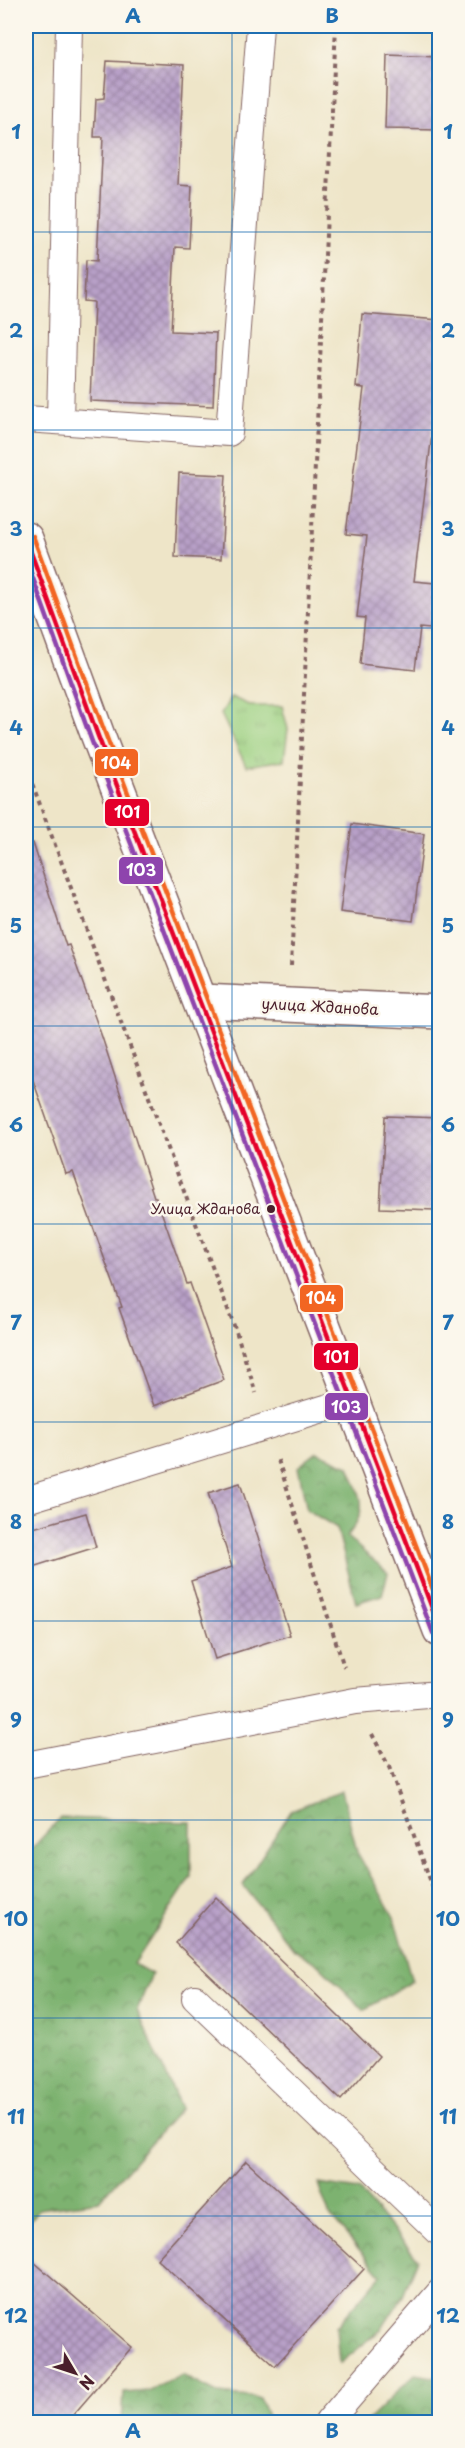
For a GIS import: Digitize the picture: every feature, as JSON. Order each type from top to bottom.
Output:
[{"type":"street","points":[[26,539],[98,736],[440,1630]]},
{"type":"street","name":"улица Жданова","points":[[201,1001],[440,1012]]},
{"type":"lane","points":[[60,421],[69,26]]},
{"type":"lane","points":[[26,419],[229,433],[260,26]]},
{"type":"lane","points":[[26,1500],[352,1400]]},
{"type":"lane","points":[[26,1765],[355,1701],[440,1694]]},
{"type":"lane","points":[[195,1998],[440,2233]]},
{"type":"lane","points":[[328,2422],[440,2292]]},
{"type":"path","points":[[289,1005],[336,26]]},
{"type":"path","points":[[26,767],[232,1320],[355,1701],[389,1767],[440,1907]]},
{"type":"green space","points":[[231,697],[251,706],[282,706],[288,729],[284,760],[246,766],[221,714]]},
{"type":"green space","points":[[317,1452],[349,1466],[360,1495],[361,1510],[359,1518],[347,1537],[388,1573],[382,1595],[356,1603],[337,1528],[307,1510],[298,1467]]},
{"type":"green space","points":[[342,1791],[357,1852],[394,1917],[412,1981],[364,2010],[318,1964],[294,1950],[243,1885],[291,1811]]},
{"type":"green space","points":[[60,1818],[191,1822],[191,1877],[134,1964],[152,1974],[137,2010],[181,2108],[99,2201],[39,2209],[26,2227],[26,1855]]},
{"type":"green space","points":[[318,2184],[359,2190],[418,2259],[403,2296],[381,2330],[339,2364],[336,2327],[381,2275],[329,2214]]},
{"type":"green space","points":[[415,2374],[439,2378],[439,2422],[366,2422]]},
{"type":"green space","points":[[182,2375],[219,2394],[260,2398],[269,2422],[184,2422],[174,2418],[172,2422],[122,2422],[124,2393],[148,2391]]},
{"type":"building","points":[[387,55],[440,57],[440,130],[385,129]]},
{"type":"building","points":[[107,61],[184,65],[178,185],[192,186],[189,248],[175,247],[171,331],[216,333],[213,406],[90,401],[94,302],[84,301],[86,260],[97,261],[103,137],[94,137],[96,99],[104,98]]},
{"type":"building","points":[[362,314],[440,320],[440,393],[437,393],[414,581],[435,583],[430,629],[420,628],[415,670],[360,664],[365,618],[357,617],[367,536],[346,534],[364,388],[356,387]]},
{"type":"building","points":[[179,473],[226,475],[221,559],[175,557]]},
{"type":"building","points":[[352,824],[424,834],[413,921],[340,912]]},
{"type":"building","points":[[33,843],[66,946],[69,945],[102,1037],[154,1197],[156,1197],[187,1284],[190,1283],[224,1380],[154,1406],[119,1308],[122,1307],[73,1172],[66,1174],[26,1060],[26,845]]},
{"type":"building","points":[[385,1116],[440,1118],[435,1210],[380,1208]]},
{"type":"building","points":[[240,1483],[290,1635],[215,1659],[191,1581],[232,1567],[208,1493]]},
{"type":"building","points":[[86,1513],[96,1547],[26,1569],[26,1530]]},
{"type":"building","points":[[216,1897],[379,2056],[341,2100],[176,1943]]},
{"type":"building","points":[[246,2161],[364,2269],[275,2366],[157,2259]]},
{"type":"building","points":[[26,2255],[132,2347],[67,2422],[26,2422]]},
{"type":"transit line","name":"104","points":[[33,536],[105,733],[440,1608]]},
{"type":"transit line","name":"101","points":[[26,539],[98,736],[440,1629]]},
{"type":"transit line","name":"103","points":[[26,559],[91,739],[433,1633]]},
{"type":"place","name":"Улица Жданова","points":[[271,1209]]}]
